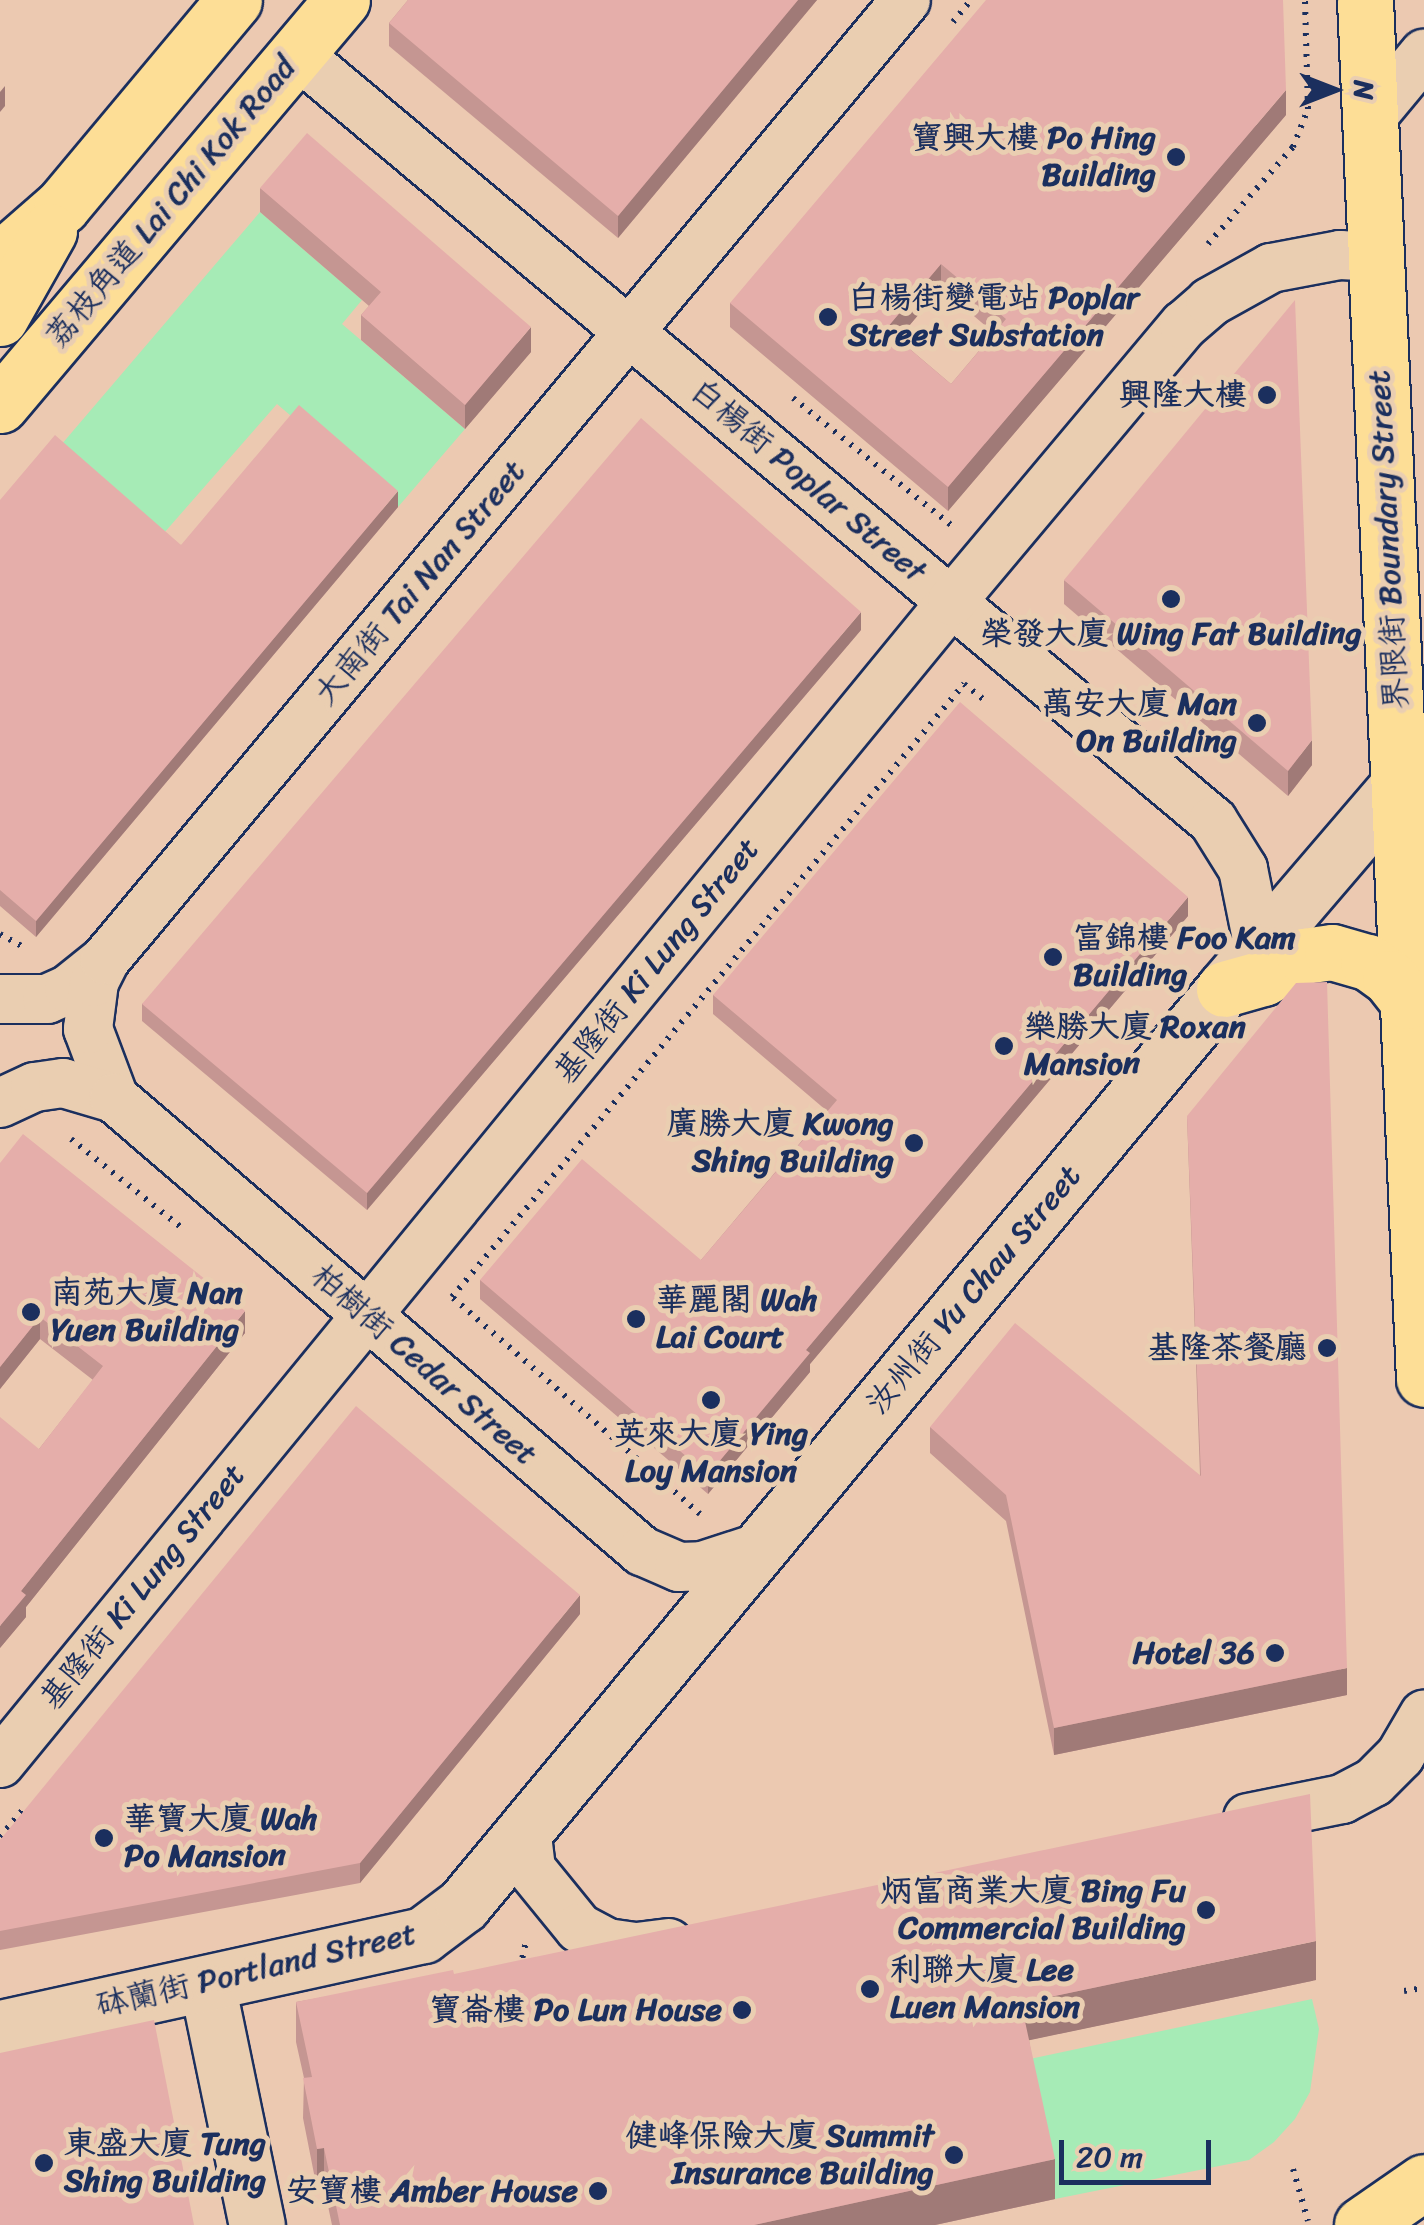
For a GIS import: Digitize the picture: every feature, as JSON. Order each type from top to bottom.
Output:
[{"type":"main road","name":"荔枝角道 Lai Chi Kok Road","points":[[0,260],[62,206],[234,0]]},
{"type":"main road","name":"荔枝角道 Lai Chi Kok Road","points":[[0,404],[342,0]]},
{"type":"main road","name":"界限街 Boundary Street","points":[[1365,0],[1376,256],[1411,770],[1408,1000],[1418,1083],[1424,1379]]},
{"type":"main road","name":"荔枝角道 Lai Chi Kok Road","points":[[0,318],[62,206]]},
{"type":"main road","name":"汝州街 Yu Chau Street","points":[[526,1826],[1411,770]]},
{"type":"main road","points":[[1224,990],[1263,978],[1304,956],[1332,952],[1368,962],[1390,978],[1408,1000]]},
{"type":"main road","name":"砵蘭街 Portland Street","points":[[0,2028],[424,1934],[463,1905],[526,1826]]},
{"type":"main road","points":[[207,1984],[257,2225]]},
{"type":"main road","points":[[1362,2225],[1424,2182]]},
{"type":"street","name":"大南街 Tai Nan Street","points":[[114,1098],[88,1029],[88,1005],[106,960],[906,0]]},
{"type":"street","name":"白楊街 Poplar Street","points":[[296,53],[1213,821],[1244,869],[1259,948]]},
{"type":"street","points":[[1370,118],[1424,54]]},
{"type":"street","name":"基隆街 Ki Lung Street","points":[[0,1763],[952,601],[1184,325],[1210,302],[1272,268],[1340,255],[1376,256]]},
{"type":"street","points":[[0,999],[47,999],[69,990],[106,960]]},
{"type":"street","points":[[0,1103],[35,1086],[63,1082],[114,1098]]},
{"type":"street","name":"柏樹街 Cedar Street","points":[[114,1098],[660,1562],[702,1566],[758,1548]]},
{"type":"street","points":[[1210,1826],[1342,1799],[1358,1791],[1374,1782],[1400,1756],[1424,1715]]},
{"type":"street","points":[[526,1826],[531,1869],[579,1928],[607,1942],[637,1947],[707,1935]]},
{"type":"path","points":[[947,30],[971,0]]},
{"type":"path","points":[[790,396],[956,530]]},
{"type":"path","points":[[701,1515],[452,1297],[964,684],[994,708]]},
{"type":"path","points":[[0,934],[36,951]]},
{"type":"path","points":[[62,1132],[195,1238]]},
{"type":"path","points":[[0,1837],[37,1792]]},
{"type":"path","points":[[1404,1991],[1424,1988]]},
{"type":"path","points":[[1293,2169],[1309,2225]]},
{"type":"green space","points":[[260,212],[362,300],[342,324],[465,429],[398,507],[277,404],[157,541],[55,452]]},
{"type":"green space","points":[[1312,1999],[1319,2029],[1310,2092],[1295,2119],[1274,2142],[1249,2160],[1055,2199],[1025,2060]]},
{"type":"building","points":[[408,0],[798,0],[618,216],[389,23]]},
{"type":"building","points":[[986,0],[1283,0],[1286,90],[948,487],[730,303]],"holes":[[[941,264],[1006,319],[951,384],[886,329]]]},
{"type":"building","points":[[307,133],[531,327],[465,405],[361,315],[381,292],[260,188]]},
{"type":"building","points":[[1295,300],[1312,740],[1288,771],[1064,580]]},
{"type":"building","points":[[299,405],[398,491],[36,921],[0,890],[0,500],[55,435],[181,545]]},
{"type":"building","points":[[641,418],[861,612],[367,1193],[142,1004]]},
{"type":"building","points":[[960,702],[1188,897],[806,1350],[810,1353],[708,1475],[480,1280],[582,1159],[701,1260],[837,1100],[713,995]]},
{"type":"building","points":[[1327,982],[1347,1668],[1054,1728],[1006,1495],[930,1427],[1015,1323],[1201,1476],[1187,1116],[1296,983]]},
{"type":"building","points":[[23,1134],[245,1311],[21,1591],[26,1595],[0,1626],[0,1417],[39,1449],[103,1366],[40,1317],[0,1367],[0,1163]]},
{"type":"building","points":[[356,1406],[580,1595],[360,1863],[0,1931],[0,1840]]},
{"type":"building","points":[[1310,1794],[1316,1941],[1021,2003],[1055,2159],[754,2225],[340,2225],[324,2148],[317,2149],[303,2078],[312,2077],[296,2002],[453,1970],[454,1974]]},
{"type":"building","points":[[154,2020],[194,2225],[0,2225],[0,2053]]},
{"type":"place","name":"寶興大樓 Po Hing Building","points":[[1176,157]]},
{"type":"place","name":"白楊街變電站 Poplar Street Substation","points":[[828,317]]},
{"type":"place","name":"興隆大樓","points":[[1267,395]]},
{"type":"place","name":"榮發大廈 Wing Fat Building","points":[[1171,599]]},
{"type":"place","name":"萬安大廈 Man On Building","points":[[1257,723]]},
{"type":"place","name":"富錦樓 Foo Kam Building","points":[[1053,957]]},
{"type":"place","name":"樂勝大廈 Roxan Mansion","points":[[1004,1046]]},
{"type":"place","name":"廣勝大廈 Kwong Shing Building","points":[[914,1143]]},
{"type":"place","name":"南苑大廈 Nan Yuen Building","points":[[31,1312]]},
{"type":"place","name":"華麗閣 Wah Lai Court","points":[[636,1319]]},
{"type":"place","name":"基隆茶餐廳","points":[[1327,1348]]},
{"type":"place","name":"英來大廈 Ying Loy Mansion","points":[[711,1400]]},
{"type":"place","name":"Hotel 36","points":[[1275,1653]]},
{"type":"place","name":"華寶大廈 Wah Po Mansion","points":[[104,1838]]},
{"type":"place","name":"炳富商業大廈 Bing Fu Commercial Building","points":[[1206,1910]]},
{"type":"place","name":"利聯大廈 Lee Luen Mansion","points":[[870,1989]]},
{"type":"place","name":"寶崙樓 Po Lun House","points":[[742,2010]]},
{"type":"place","name":"健峰保險大廈 Summit Insurance Building","points":[[954,2155]]},
{"type":"place","name":"東盛大廈 Tung Shing Building","points":[[44,2163]]},
{"type":"place","name":"安寶樓 Amber House","points":[[598,2191]]}]
